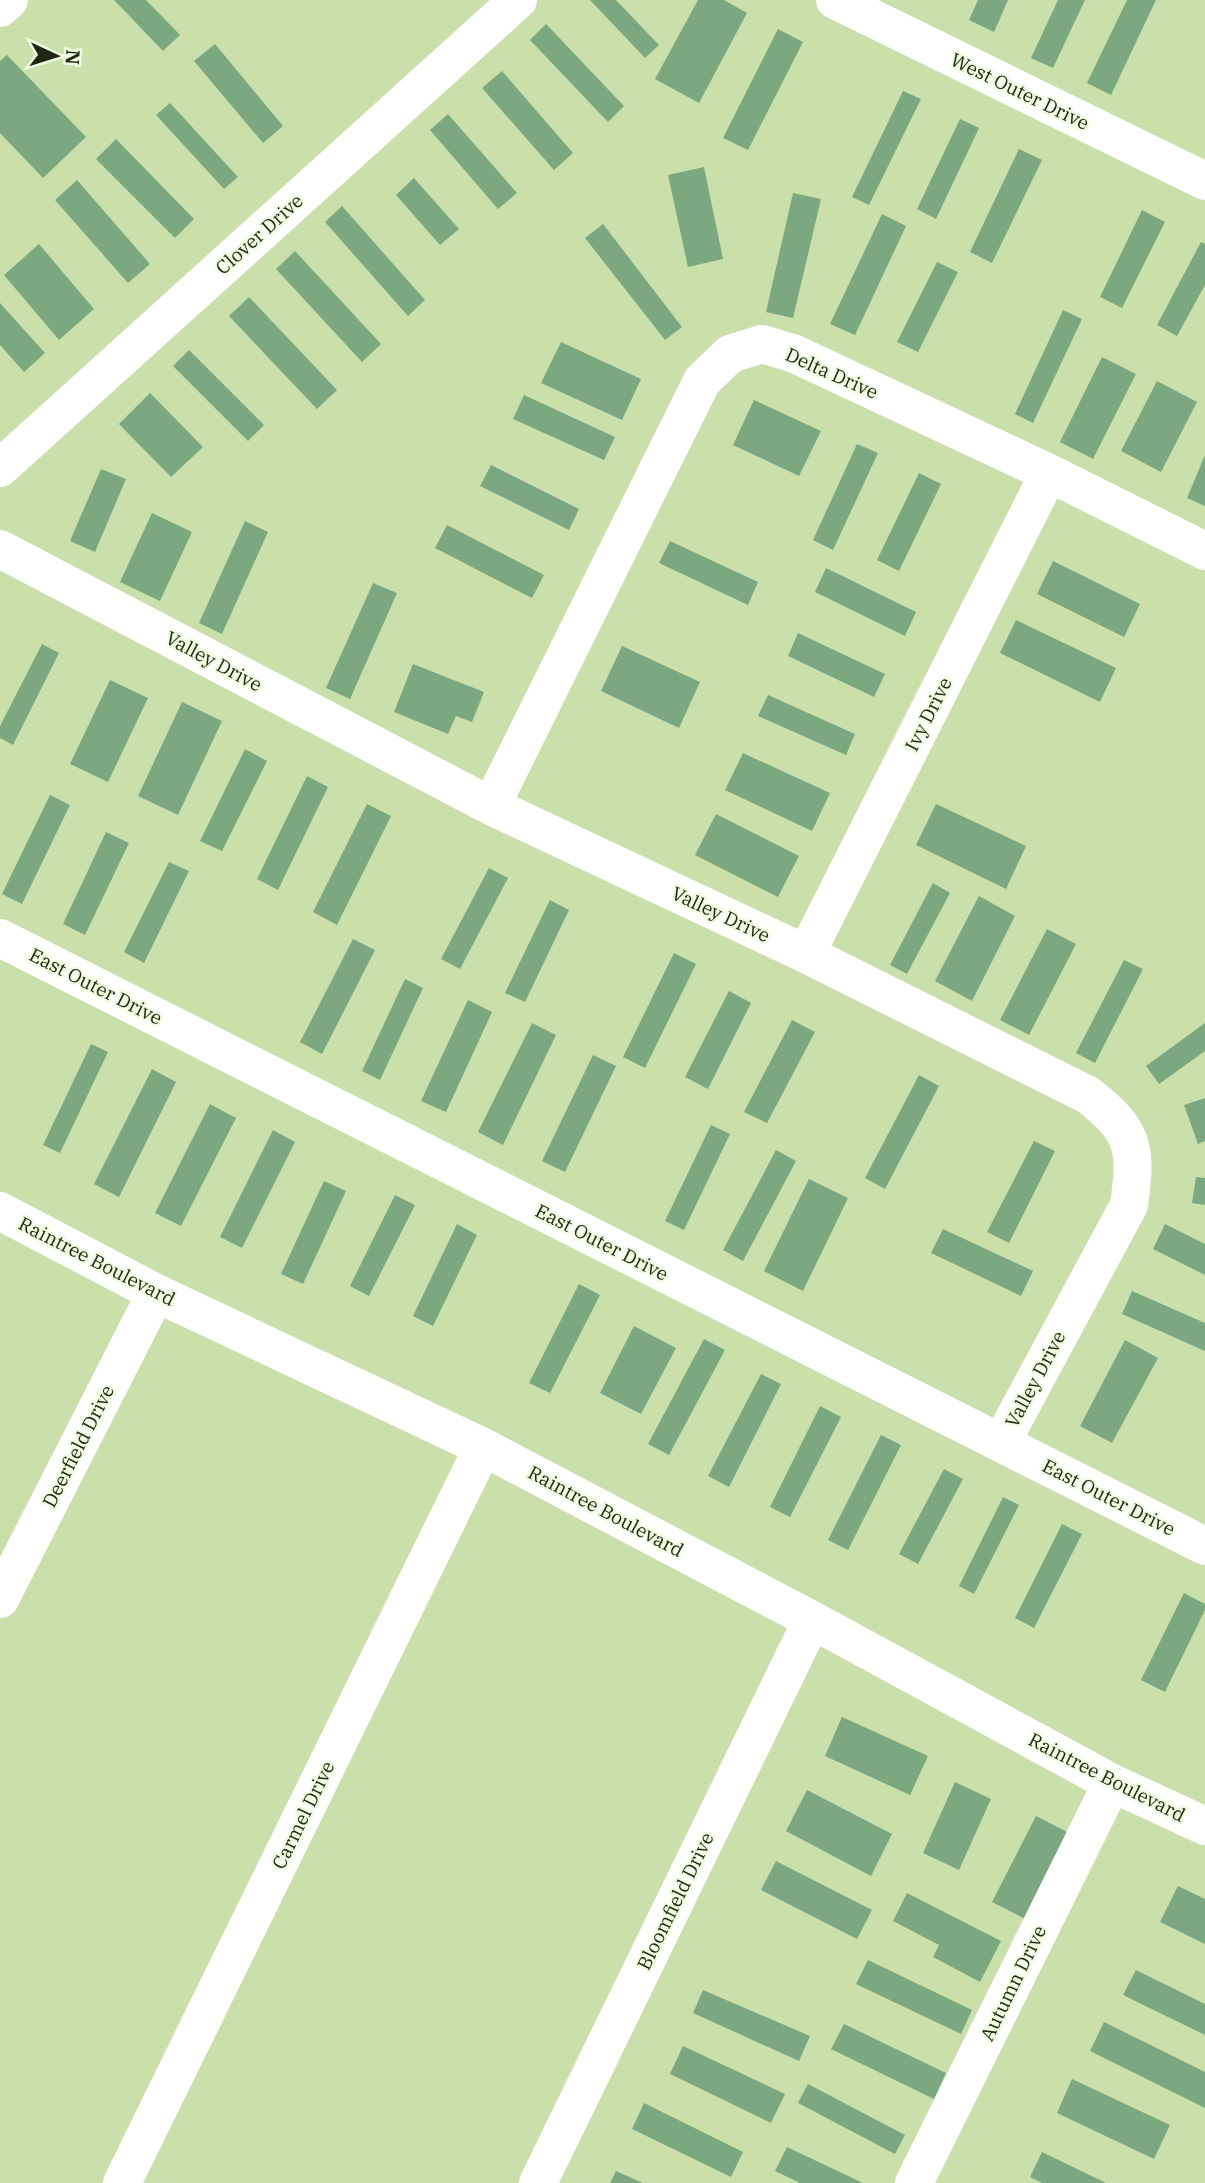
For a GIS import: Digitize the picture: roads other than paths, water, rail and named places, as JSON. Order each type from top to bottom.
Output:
[{"type":"street","points":[[0,8],[9,0]]},
{"type":"street","name":"Clover Drive","points":[[0,468],[518,0]]},
{"type":"street","name":"West Outer Drive","points":[[835,0],[1205,181]]},
{"type":"street","name":"Delta Drive","points":[[491,806],[702,381],[730,354],[762,344],[795,354],[1049,473],[1205,551]]},
{"type":"street","name":"Ivy Drive","points":[[806,954],[1049,473]]},
{"type":"street","name":"Valley Drive","points":[[0,549],[491,806],[806,954],[1088,1095],[1115,1117],[1131,1143],[1133,1175],[1129,1205],[1001,1443]]},
{"type":"street","name":"East Outer Drive","points":[[0,938],[1205,1546]]},
{"type":"street","name":"Raintree Boulevard","points":[[0,1211],[156,1293],[484,1447],[813,1620],[1112,1783],[1205,1826]]},
{"type":"street","name":"Deerfield Drive","points":[[0,1599],[156,1293]]},
{"type":"street","name":"Carmel Drive","points":[[122,2183],[484,1447]]},
{"type":"street","name":"Bloomfield Drive","points":[[538,2183],[813,1620]]},
{"type":"street","name":"Autumn Drive","points":[[914,2183],[1112,1783]]}]
